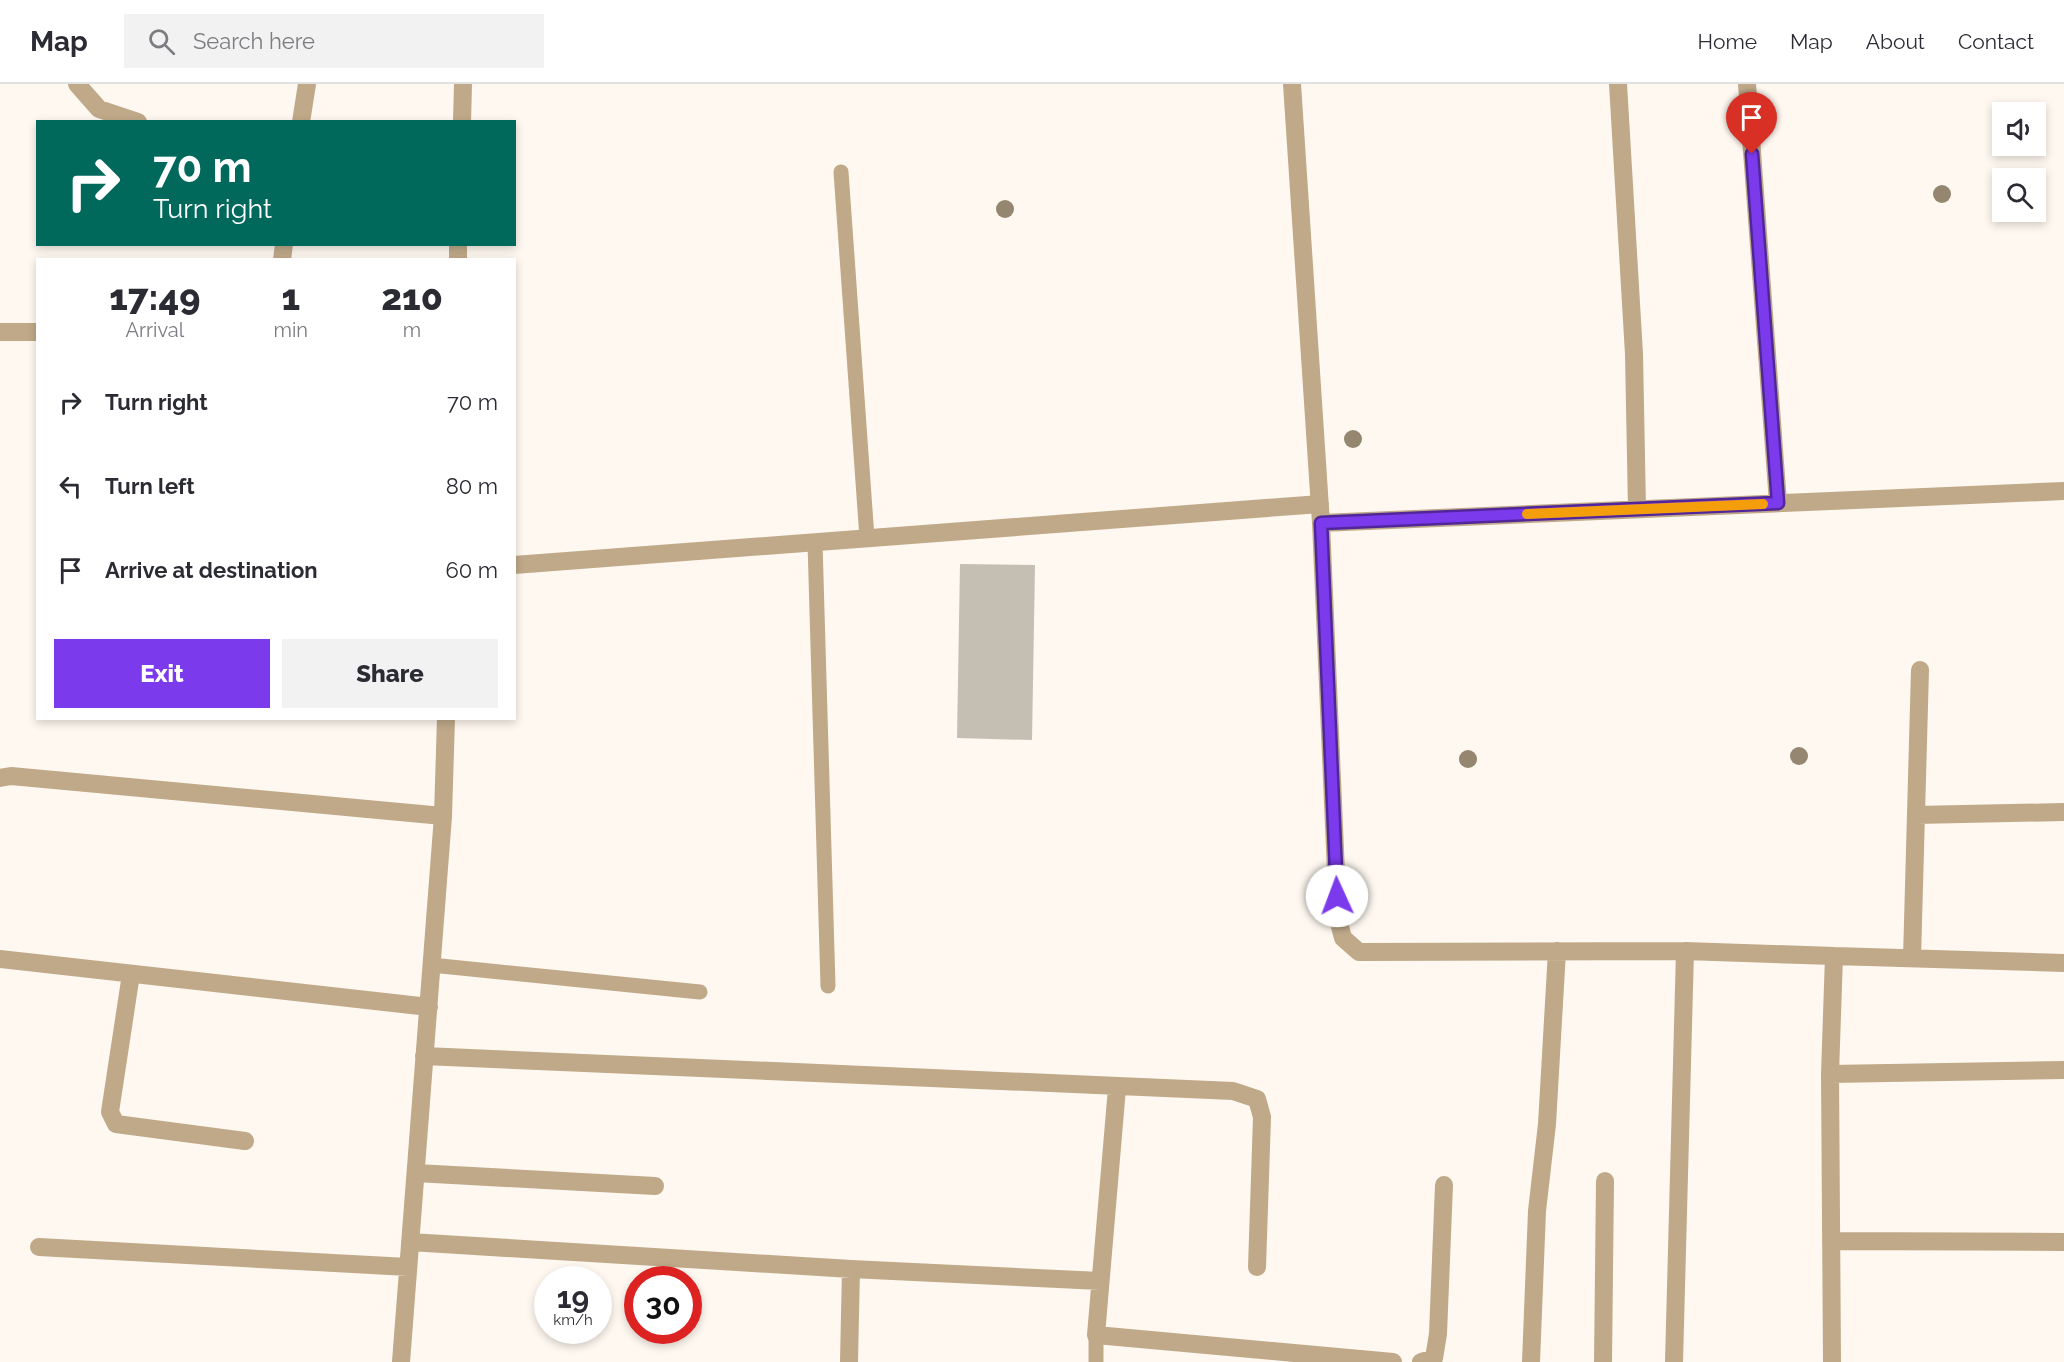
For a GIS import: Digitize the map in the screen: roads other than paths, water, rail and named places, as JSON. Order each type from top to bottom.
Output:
[{"type":"street","points":[[77,84],[99,109],[132,120]]},
{"type":"street","points":[[301,120],[307,84]]},
{"type":"street","points":[[462,120],[463,84]]},
{"type":"street","points":[[1292,84],[1321,514],[1338,920],[1343,938],[1359,952],[1685,951],[2064,963]]},
{"type":"street","points":[[1618,84],[1634,354],[1637,509]]},
{"type":"street","points":[[1747,84],[1778,503]]},
{"type":"street","points":[[0,332],[36,332]]},
{"type":"street","points":[[516,565],[867,538],[1321,514],[1637,509],[2064,491]]},
{"type":"street","points":[[1912,958],[1920,670]]},
{"type":"street","points":[[401,1362],[443,816],[446,720]]},
{"type":"street","points":[[0,778],[11,776],[443,816]]},
{"type":"street","points":[[1916,815],[2064,812]]},
{"type":"street","points":[[1530,1362],[1537,1211],[1548,1124],[1557,951]]},
{"type":"street","points":[[1674,1362],[1685,951]]},
{"type":"street","points":[[1832,1362],[1830,1074],[1834,956]]},
{"type":"street","points":[[0,958],[429,1007]]},
{"type":"street","points":[[131,974],[110,1112],[116,1124],[244,1141]]},
{"type":"street","points":[[424,1056],[1117,1088],[1233,1091],[1257,1099],[1262,1117],[1257,1267]]},
{"type":"street","points":[[1830,1074],[2064,1070]]},
{"type":"street","points":[[1117,1088],[1096,1335],[1393,1362]]},
{"type":"street","points":[[416,1173],[655,1186]]},
{"type":"street","points":[[1603,1362],[1605,1181]]},
{"type":"street","points":[[1421,1362],[1434,1358],[1438,1334],[1444,1185]]},
{"type":"street","points":[[1831,1241],[2064,1242]]},
{"type":"street","points":[[410,1242],[851,1269],[1100,1281]]},
{"type":"street","points":[[39,1247],[408,1267]]},
{"type":"street","points":[[849,1362],[851,1269]]},
{"type":"lane","points":[[841,172],[867,538]]},
{"type":"lane","points":[[815,543],[828,986]]},
{"type":"lane","points":[[431,965],[700,992]]},
{"type":"lane","points":[[1096,1335],[1096,1362]]}]
